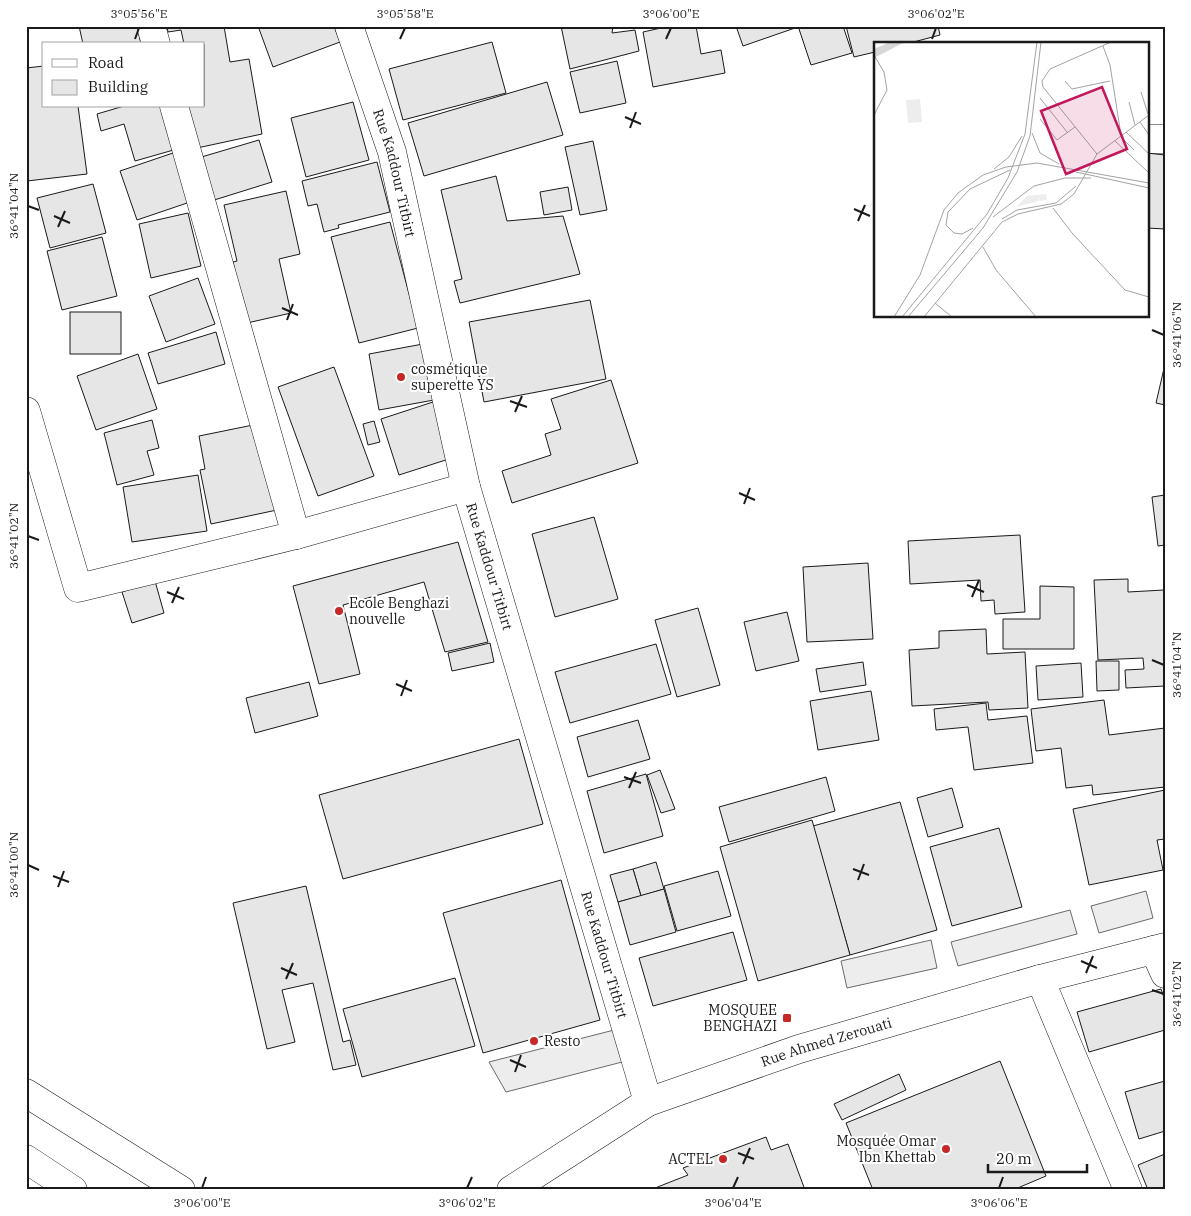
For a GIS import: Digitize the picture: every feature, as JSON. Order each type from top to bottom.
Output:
[{"type":"main road","points":[[151,26],[155,42]]},
{"type":"main road","name":"Rue Kaddour Titbirt","points":[[349,26],[392,152],[466,487],[648,1102]]},
{"type":"main road","points":[[175,108],[296,535]]},
{"type":"main road","points":[[1148,139],[1165,139]]},
{"type":"main road","points":[[26,411],[78,588],[296,535],[466,487]]},
{"type":"main road","name":"Rue Ahmed Zerouati","points":[[511,1190],[648,1102],[799,1049],[1040,979],[1161,957]]},
{"type":"main road","points":[[1040,979],[1128,1190]]},
{"type":"main road","points":[[26,1073],[89,1132]]},
{"type":"main road","points":[[26,1092],[181,1190]]},
{"type":"main road","points":[[26,1159],[73,1190]]},
{"type":"shaded area","points":[[1146,891],[1153,918],[1099,933],[1091,906]]},
{"type":"shaded area","points":[[1070,910],[1077,934],[958,966],[951,942]]},
{"type":"shaded area","points":[[931,940],[937,968],[847,988],[841,961]]},
{"type":"shaded area","points":[[618,1029],[626,1061],[506,1092],[489,1062]]},
{"type":"building","points":[[79,26],[137,26],[141,42],[83,42]]},
{"type":"building","points":[[167,26],[224,26],[230,62],[249,59],[262,134],[197,148],[186,108],[205,108],[205,42],[184,42],[181,30],[168,32]]},
{"type":"building","points":[[258,26],[334,26],[340,42],[273,67]]},
{"type":"building","points":[[561,26],[613,26],[612,33],[635,30],[639,51],[570,69]]},
{"type":"building","points":[[670,26],[696,26],[701,54],[721,50],[725,73],[653,87],[643,32]]},
{"type":"building","points":[[736,26],[794,26],[795,28],[743,46]]},
{"type":"building","points":[[798,26],[843,26],[852,53],[811,65]]},
{"type":"building","points":[[846,26],[938,26],[940,35],[914,42],[874,42],[874,52],[854,57]]},
{"type":"building","points":[[492,42],[506,93],[403,120],[389,69]]},
{"type":"building","points":[[617,61],[626,103],[580,113],[570,72]]},
{"type":"building","points":[[42,66],[42,108],[78,108],[87,174],[27,181],[26,68]]},
{"type":"building","points":[[547,82],[563,135],[424,176],[408,123]]},
{"type":"building","points":[[353,102],[369,160],[306,177],[291,118]]},
{"type":"building","points":[[117,108],[166,108],[177,149],[135,161],[124,124],[101,131],[97,114]]},
{"type":"building","points":[[259,140],[272,182],[211,201],[198,158]]},
{"type":"building","points":[[593,141],[607,210],[580,215],[565,147]]},
{"type":"building","points":[[176,152],[193,201],[137,220],[120,171]]},
{"type":"building","points":[[1148,153],[1165,155],[1165,229],[1148,228]]},
{"type":"building","points":[[377,162],[390,212],[338,225],[339,228],[324,232],[317,204],[308,206],[302,181]]},
{"type":"building","points":[[496,176],[507,221],[563,216],[580,274],[460,303],[454,281],[462,279],[441,190]]},
{"type":"building","points":[[93,184],[106,233],[50,248],[37,198]]},
{"type":"building","points":[[568,187],[572,210],[544,215],[540,192]]},
{"type":"building","points":[[286,191],[300,254],[279,259],[291,313],[247,323],[233,262],[237,261],[224,205]]},
{"type":"building","points":[[188,213],[201,266],[151,278],[139,224]]},
{"type":"building","points":[[390,222],[418,328],[359,343],[331,237]]},
{"type":"building","points":[[102,237],[117,296],[62,310],[47,251]]},
{"type":"building","points":[[198,278],[215,324],[166,342],[149,296]]},
{"type":"building","points":[[590,300],[606,379],[484,402],[469,322]]},
{"type":"building","points":[[70,312],[121,312],[121,354],[70,354]]},
{"type":"building","points":[[216,332],[225,364],[158,384],[148,353]]},
{"type":"building","name":"cosmétique superette YS","points":[[423,344],[434,400],[379,410],[369,354]]},
{"type":"building","points":[[138,354],[157,409],[96,430],[77,376]]},
{"type":"building","points":[[1165,364],[1165,405],[1156,403]]},
{"type":"building","points":[[334,367],[374,476],[318,496],[278,387]]},
{"type":"building","points":[[611,380],[638,463],[512,503],[502,471],[551,455],[545,434],[561,429],[551,399]]},
{"type":"building","points":[[436,401],[455,457],[399,475],[381,419]]},
{"type":"building","points":[[152,420],[159,448],[147,451],[154,475],[117,485],[104,433]]},
{"type":"building","points":[[374,421],[380,442],[368,445],[363,424]]},
{"type":"building","points":[[258,424],[277,510],[211,524],[200,470],[205,469],[199,436]]},
{"type":"building","points":[[198,475],[207,531],[132,542],[123,487]]},
{"type":"building","points":[[1165,495],[1165,545],[1158,546],[1152,497]]},
{"type":"building","points":[[594,517],[618,599],[555,617],[532,534]]},
{"type":"building","points":[[1020,535],[1025,612],[995,614],[994,600],[981,601],[980,580],[910,584],[908,541]]},
{"type":"building","points":[[458,542],[488,642],[445,652],[424,582],[343,605],[360,674],[319,684],[293,586]]},
{"type":"building","points":[[868,563],[873,639],[807,642],[803,567]]},
{"type":"building","points":[[1128,579],[1128,592],[1164,590],[1165,686],[1126,688],[1125,670],[1144,669],[1143,658],[1098,660],[1094,580]]},
{"type":"building","points":[[155,581],[164,613],[132,623],[122,592]]},
{"type":"building","points":[[1040,586],[1074,587],[1074,649],[1003,649],[1003,619],[1040,619]]},
{"type":"building","points":[[698,608],[720,685],[677,697],[655,620]]},
{"type":"building","points":[[787,612],[799,661],[756,671],[744,622]]},
{"type":"building","points":[[986,629],[987,654],[1025,652],[1028,708],[989,710],[988,702],[912,706],[909,650],[939,648],[939,631]]},
{"type":"building","points":[[490,643],[494,662],[452,671],[448,653]]},
{"type":"building","points":[[656,644],[671,694],[570,723],[555,672]]},
{"type":"building","points":[[1096,661],[1119,661],[1119,690],[1097,691]]},
{"type":"building","points":[[863,662],[866,685],[820,692],[816,669]]},
{"type":"building","points":[[1081,663],[1083,697],[1038,700],[1036,666]]},
{"type":"building","points":[[309,682],[318,716],[255,733],[246,698]]},
{"type":"building","points":[[871,691],[879,740],[818,750],[810,701]]},
{"type":"building","points":[[1104,700],[1109,735],[1165,728],[1165,787],[1093,795],[1092,785],[1066,788],[1061,748],[1036,751],[1031,709]]},
{"type":"building","points":[[986,703],[988,720],[1027,716],[1033,763],[974,770],[968,727],[936,730],[934,709]]},
{"type":"building","points":[[638,720],[650,759],[588,777],[577,737]]},
{"type":"building","points":[[519,739],[543,824],[343,879],[319,795]]},
{"type":"building","points":[[660,770],[675,809],[661,813],[647,775]]},
{"type":"building","points":[[646,774],[663,836],[604,853],[587,791]]},
{"type":"building","points":[[826,777],[835,811],[729,842],[719,807]]},
{"type":"building","points":[[952,788],[963,827],[928,837],[917,798]]},
{"type":"building","points":[[1165,790],[1165,839],[1157,840],[1163,870],[1089,885],[1073,809]]},
{"type":"building","points":[[900,802],[937,930],[850,955],[813,826]]},
{"type":"building","points":[[812,820],[850,955],[758,981],[720,847]]},
{"type":"building","points":[[999,828],[1022,907],[952,926],[930,847]]},
{"type":"building","points":[[656,862],[664,889],[641,896],[633,869]]},
{"type":"building","points":[[633,869],[641,896],[618,902],[610,875]]},
{"type":"building","points":[[718,871],[731,916],[677,931],[664,886]]},
{"type":"building","points":[[561,880],[600,1020],[483,1053],[443,913]]},
{"type":"building","points":[[306,886],[343,1042],[350,1040],[356,1065],[333,1070],[313,983],[282,990],[295,1042],[267,1049],[233,903]]},
{"type":"building","points":[[664,889],[676,932],[630,945],[618,902]]},
{"type":"building","points":[[733,932],[747,980],[653,1006],[639,958]]},
{"type":"building","points":[[455,978],[475,1046],[362,1077],[343,1009]]},
{"type":"building","points":[[1161,989],[1165,1000],[1165,1030],[1089,1052],[1077,1012]]},
{"type":"building","name":"Mosquée Omar Ibn Khettab","points":[[1000,1061],[1046,1176],[1013,1190],[873,1190],[846,1123]]},
{"type":"building","points":[[899,1074],[906,1090],[842,1120],[834,1104]]},
{"type":"building","points":[[1165,1081],[1165,1131],[1139,1139],[1125,1092]]},
{"type":"building","points":[[766,1137],[771,1150],[788,1144],[805,1190],[650,1190],[688,1175],[683,1168]]},
{"type":"building","points":[[1165,1154],[1165,1190],[1148,1190],[1138,1165]]},
{"type":"place","name":"cosmétique superette YS","points":[[401,377]]},
{"type":"place","name":"Ecole Benghazi nouvelle","points":[[339,611]]},
{"type":"place","name":"MOSQUEE BENGHAZI","points":[[787,1018]]},
{"type":"place","name":"Resto","points":[[534,1041]]},
{"type":"place","name":"Mosquée Omar Ibn Khettab","points":[[946,1149]]},
{"type":"place","name":"ACTEL","points":[[723,1159]]}]
